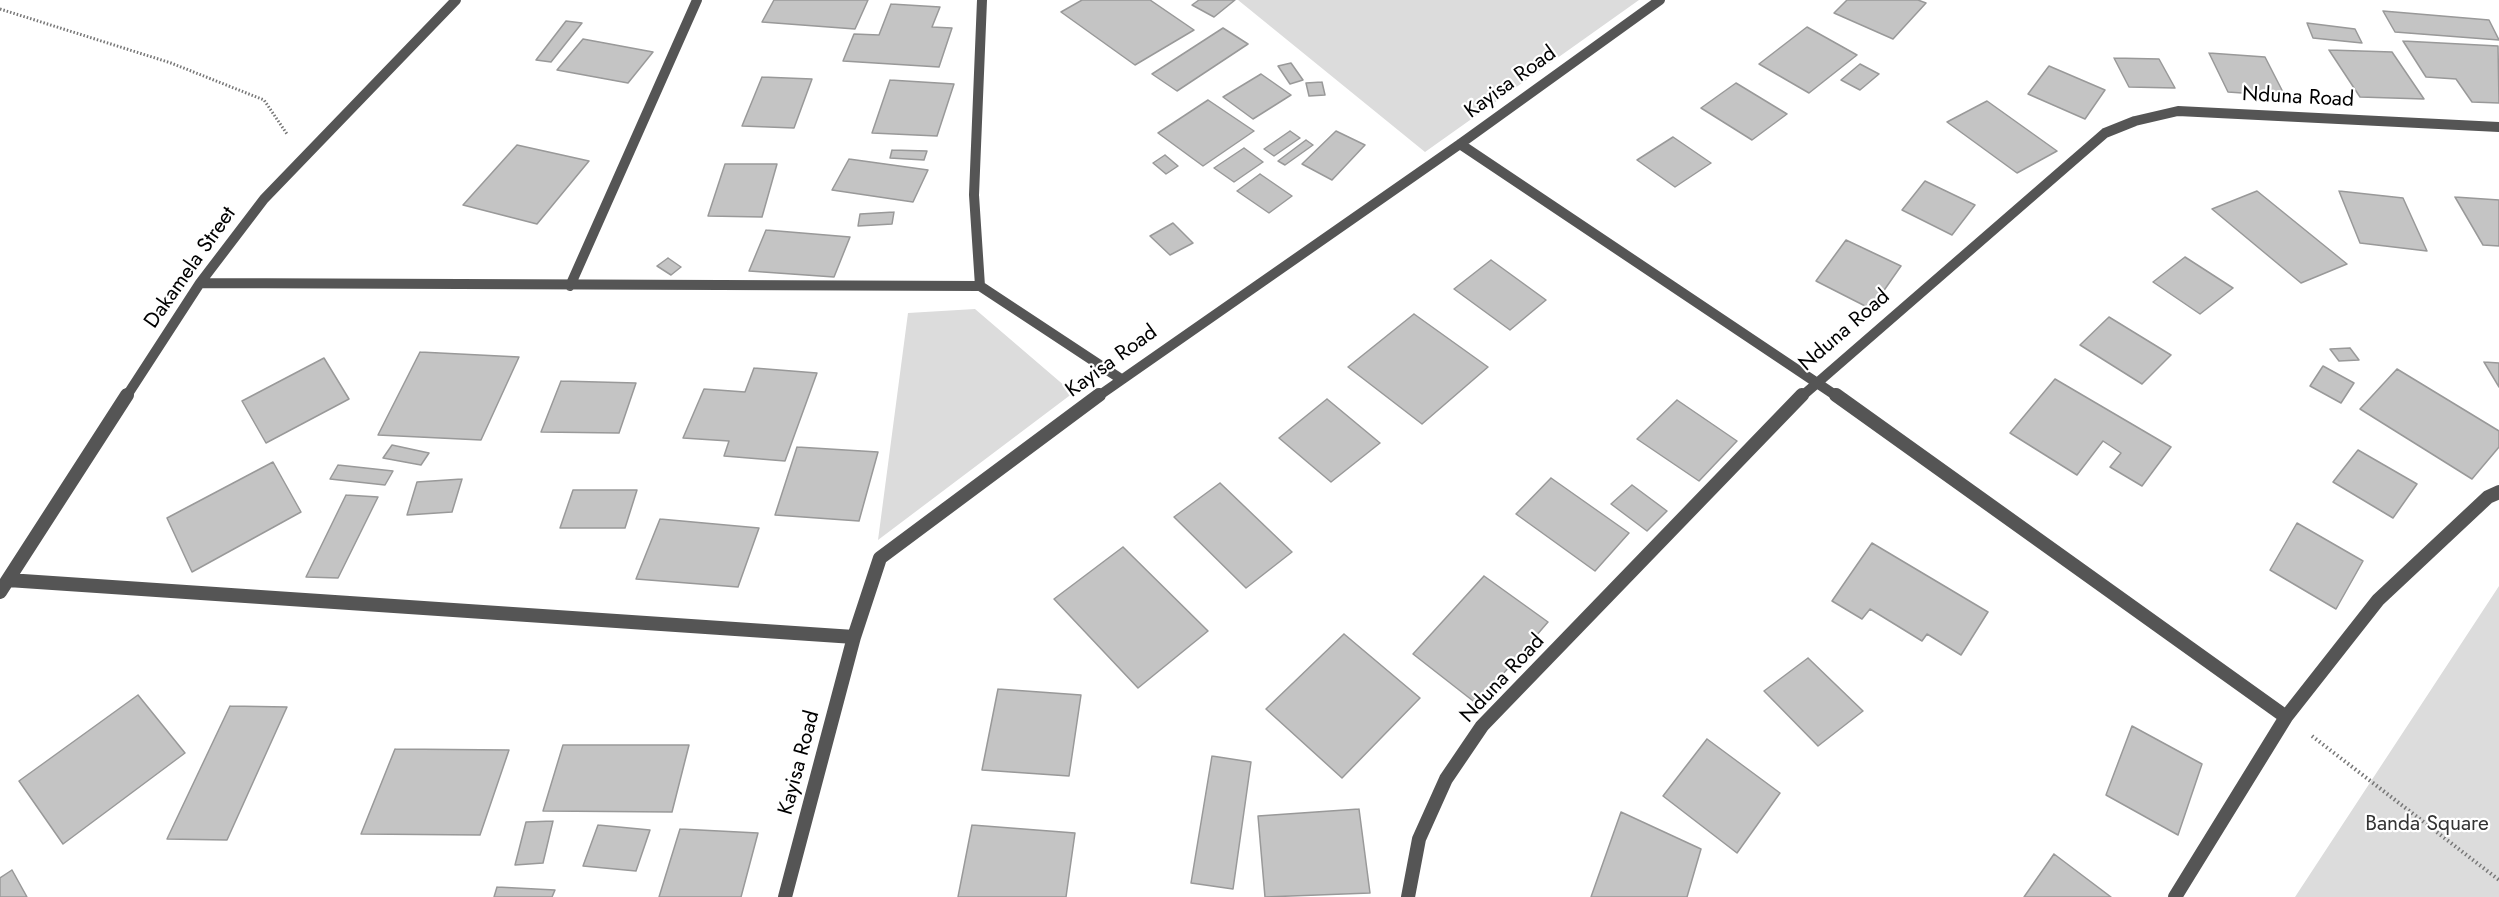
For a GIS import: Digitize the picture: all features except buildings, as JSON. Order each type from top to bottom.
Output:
[{"type":"street","name":"Dakamela Street","points":[[0,592],[200,283],[264,199],[456,0]]},
{"type":"street","points":[[570,286],[697,0]]},
{"type":"street","points":[[980,286],[974,195],[982,0]]},
{"type":"street","name":"Kayisa Road","points":[[785,897],[854,637],[880,558],[1120,379],[1460,144],[1660,0]]},
{"type":"street","name":"Nduna Road","points":[[1408,897],[1419,839],[1446,779],[1482,726],[1816,381],[2105,133],[2135,121],[2178,111],[2499,127]]},
{"type":"street","points":[[1460,144],[1816,381],[2286,717]]},
{"type":"street","points":[[200,283],[980,286],[1120,379]]},
{"type":"street","points":[[2175,897],[2286,717],[2378,600],[2488,496],[2499,492]]},
{"type":"street","points":[[8,580],[854,637]]},
{"type":"path","points":[[0,9],[171,63],[264,100],[303,157]]},
{"type":"path","points":[[2286,717],[2499,880]]},
{"type":"green space","points":[[1238,0],[1639,0],[1425,152]]},
{"type":"green space","points":[[975,309],[1073,393],[878,540],[908,313]]},
{"type":"green space","name":"Banda Square","points":[[2499,586],[2499,897],[2295,897]]}]
